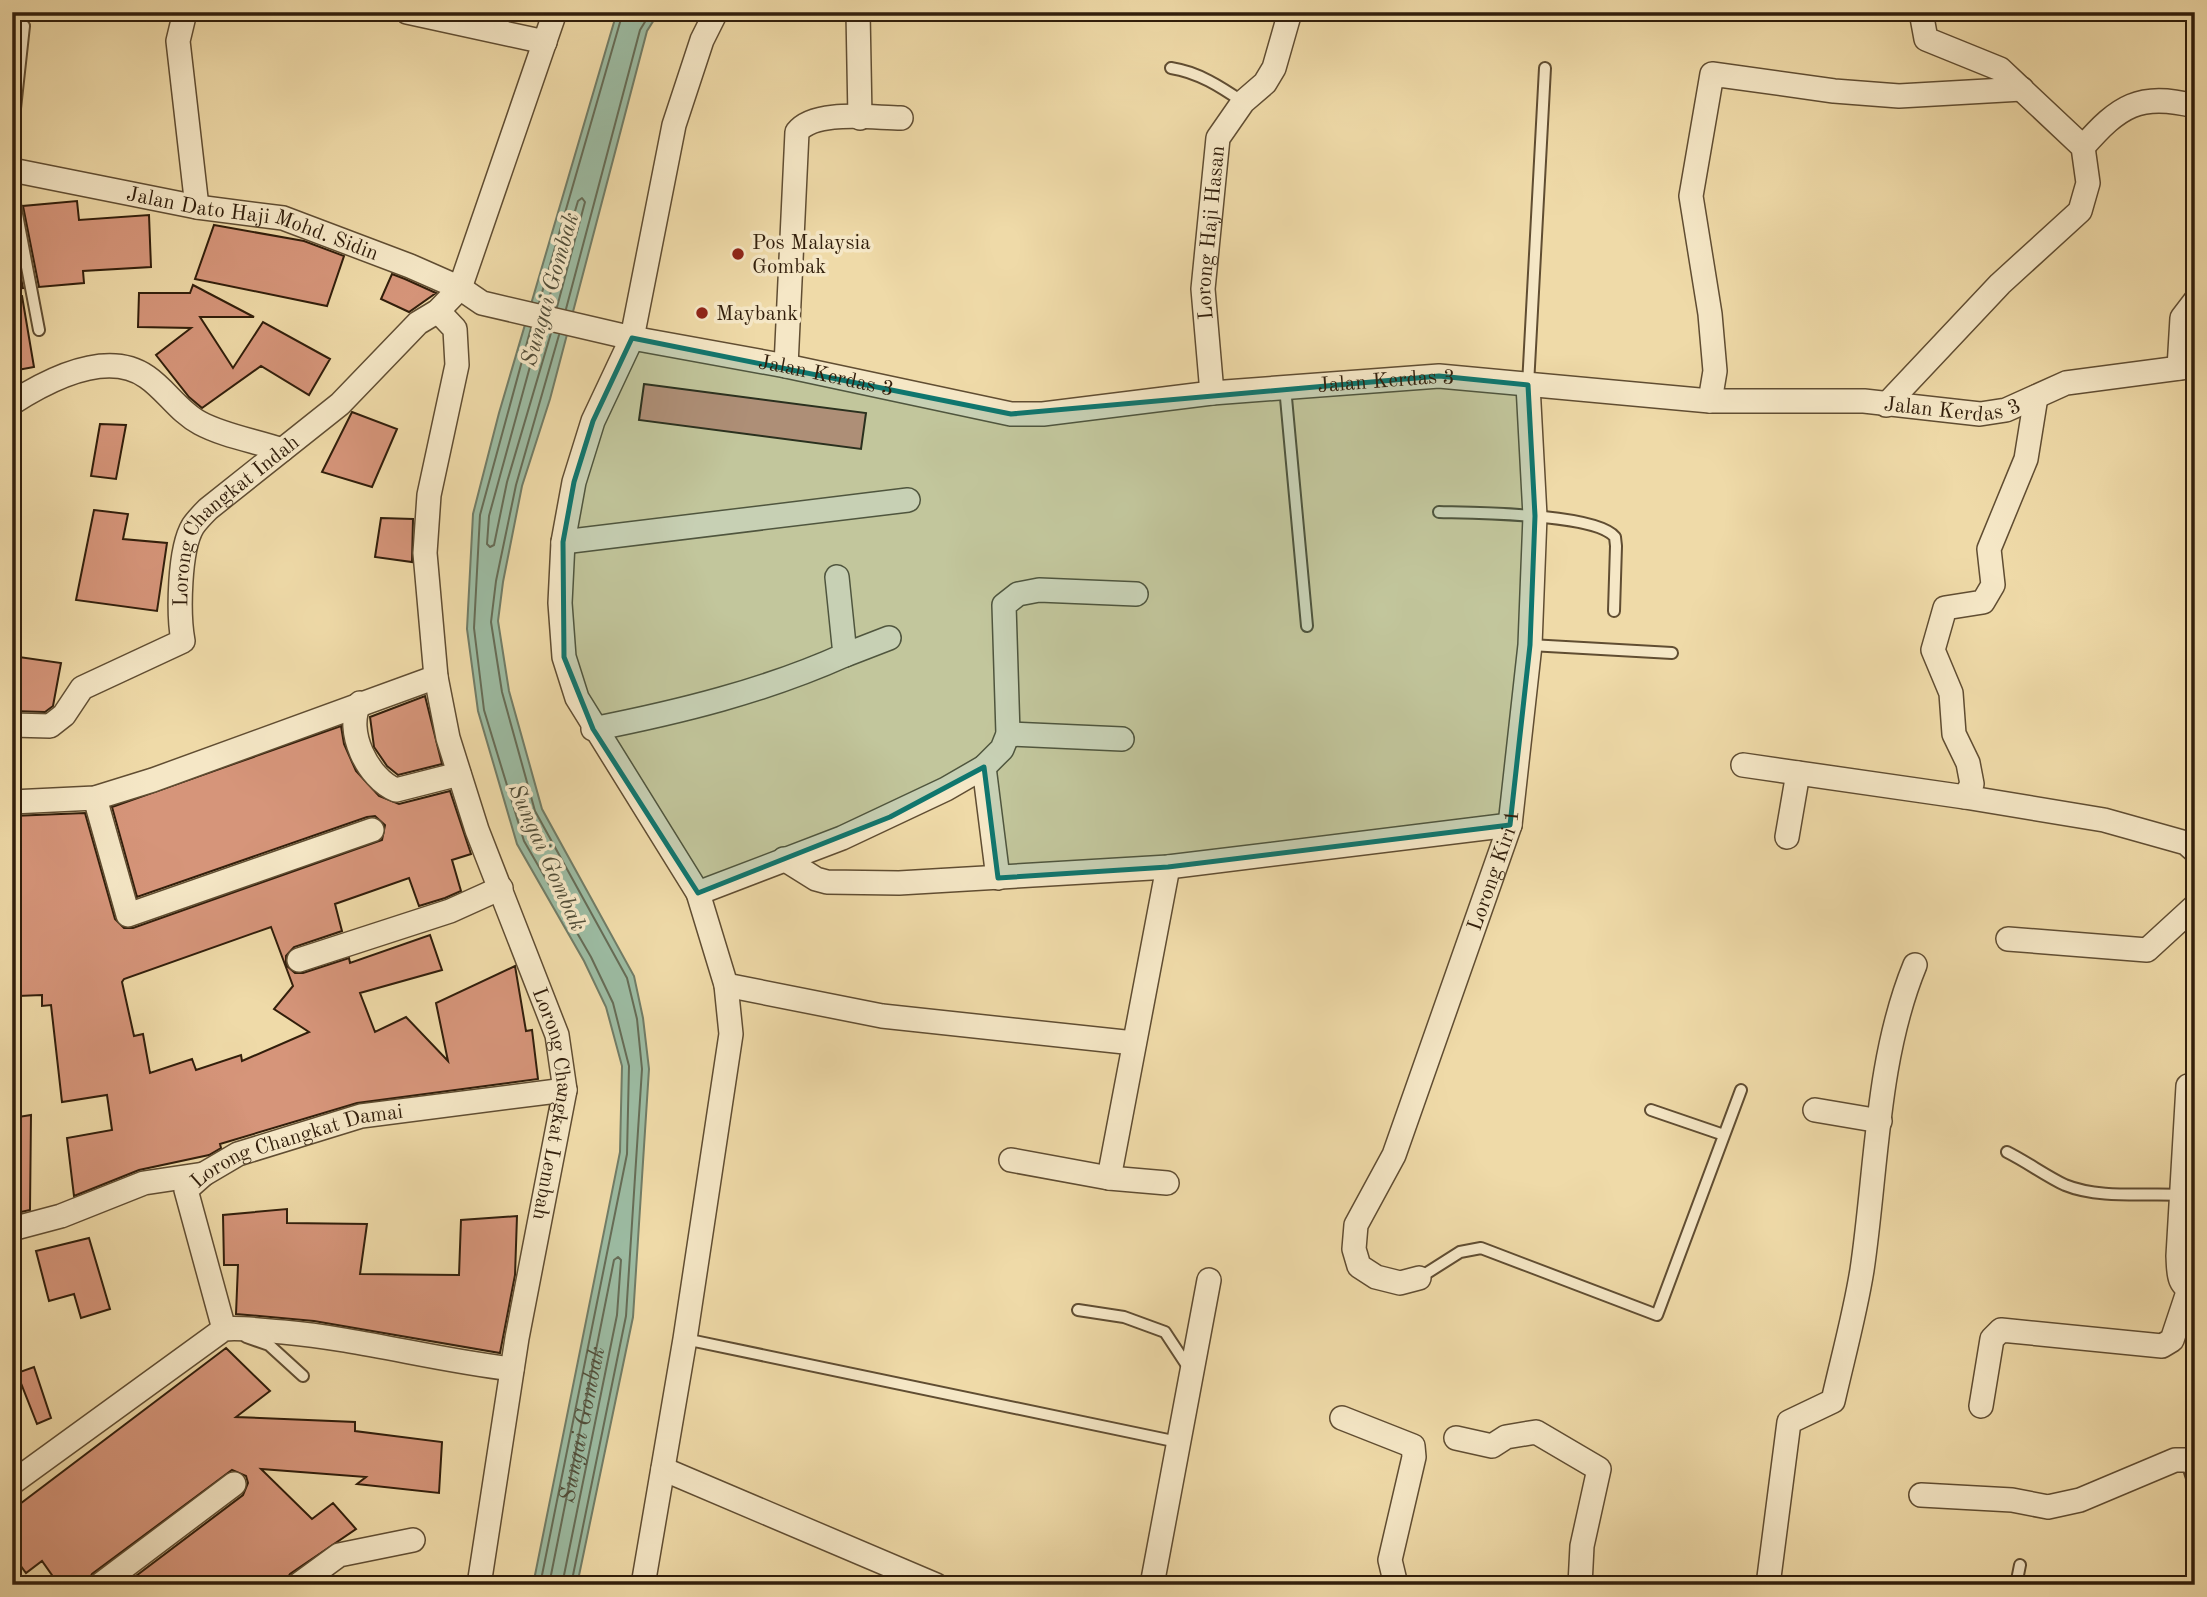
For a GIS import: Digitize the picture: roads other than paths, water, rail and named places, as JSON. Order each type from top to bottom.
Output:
[{"type":"street","points":[[185,12],[178,41],[197,207]]},
{"type":"street","points":[[407,12],[545,42]]},
{"type":"street","points":[[460,288],[555,12]]},
{"type":"street","points":[[643,1585],[685,1339],[730,1034],[726,985],[698,893],[593,729],[577,698],[564,657],[560,603],[563,542],[583,447],[632,338],[674,125],[702,40],[716,12]]},
{"type":"street","points":[[858,12],[860,118]]},
{"type":"street","name":"Lorong Haji Hasan","points":[[1212,393],[1203,289],[1218,138],[1243,102],[1265,83],[1274,68],[1290,12]]},
{"type":"street","points":[[1886,405],[2000,284],[2080,211],[2088,183],[2083,147],[2000,69],[1926,39],[1921,12]]},
{"type":"street","points":[[1710,401],[1715,371],[1710,314],[1691,196],[1712,74],[1834,91],[1899,96],[2022,89]]},
{"type":"street","points":[[2083,147],[2111,115],[2143,103],[2154,99],[2195,106]]},
{"type":"street","points":[[786,366],[797,132],[803,124],[820,118],[901,118]]},
{"type":"street","name":"Jalan Dato Haji Mohd. Sidin","points":[[12,170],[197,207],[283,218],[460,288],[482,303]]},
{"type":"street","name":"Lorong Changkat Indah","points":[[12,725],[50,726],[64,715],[82,688],[183,641],[180,623],[185,546],[193,526],[208,509],[340,404],[418,323],[438,312],[460,288]]},
{"type":"street","name":"Jalan Kerdas 3","points":[[482,303],[632,338],[786,366],[1011,414],[1042,414],[1212,393],[1439,376],[1710,401],[1864,401],[1980,414],[2006,410],[2066,383],[2187,367],[2182,318],[2195,301]]},
{"type":"street","name":"Lorong Changkat Lembah","points":[[438,312],[456,329],[457,365],[429,495],[425,542],[436,677],[458,774],[557,1035],[565,1090],[512,1369],[479,1585]]},
{"type":"street","points":[[12,403],[38,387],[101,366],[130,367],[149,378],[199,423],[282,450]]},
{"type":"street","name":"Lorong Kiri 1","points":[[1419,1278],[1400,1283],[1376,1277],[1359,1266],[1354,1249],[1356,1225],[1394,1155],[1510,825],[1530,645],[1535,516],[1528,385]]},
{"type":"street","points":[[1965,797],[1972,784],[1968,763],[1954,734],[1951,693],[1933,650],[1945,608],[1983,602],[1993,585],[1989,549],[2026,458],[2036,397]]},
{"type":"street","points":[[563,542],[908,500]]},
{"type":"street","points":[[837,577],[845,655]]},
{"type":"street","points":[[698,893],[890,817],[984,767],[1002,749],[1008,734],[1004,606],[1018,594],[1039,590],[1136,594]]},
{"type":"street","points":[[593,729],[711,702],[810,671],[890,638]]},
{"type":"street","points":[[12,802],[95,797],[153,780],[436,677]]},
{"type":"street","points":[[360,703],[354,714],[354,730],[360,750],[388,787],[397,790],[458,774]]},
{"type":"street","points":[[1008,734],[1122,739]]},
{"type":"street","points":[[1743,765],[2104,820],[2186,843],[2195,851]]},
{"type":"street","points":[[984,767],[998,878]]},
{"type":"street","points":[[1787,837],[1798,773]]},
{"type":"street","points":[[95,797],[128,915],[372,830]]},
{"type":"street","points":[[784,859],[816,879],[859,885],[1168,867],[1510,825]]},
{"type":"street","points":[[1109,1178],[1168,867]]},
{"type":"street","points":[[299,960],[450,911],[501,888]]},
{"type":"street","points":[[2008,939],[2147,950],[2195,906]]},
{"type":"street","points":[[1769,1585],[1789,1422],[1833,1401],[1861,1272],[1880,1121],[1900,1002],[1915,965]]},
{"type":"street","points":[[726,985],[882,1016],[1134,1043]]},
{"type":"street","points":[[1981,1406],[1992,1339],[2001,1330],[2162,1346],[2172,1340],[2192,1289],[2180,1281],[2178,1256],[2192,1086]]},
{"type":"street","name":"Lorong Changkat Damai","points":[[224,1329],[186,1190],[204,1174],[238,1154],[361,1116],[565,1090]]},
{"type":"street","points":[[1815,1110],[1880,1121]]},
{"type":"street","points":[[1011,1160],[1109,1178],[1167,1183]]},
{"type":"street","points":[[12,1229],[61,1216],[144,1183],[204,1174]]},
{"type":"street","points":[[1152,1585],[1209,1280]]},
{"type":"street","points":[[12,1483],[224,1329],[383,1345],[451,1362],[512,1369]]},
{"type":"street","points":[[1342,1418],[1413,1446],[1414,1457],[1390,1560],[1396,1585]]},
{"type":"street","points":[[1457,1438],[1492,1446],[1506,1437],[1536,1432],[1599,1469],[1582,1546],[1580,1585]]},
{"type":"street","points":[[1921,1495],[2012,1500],[2048,1507],[2080,1500],[2175,1460],[2191,1462]]},
{"type":"street","points":[[663,1469],[936,1585]]},
{"type":"street","points":[[100,1585],[234,1484]]},
{"type":"street","points":[[298,1585],[339,1555],[413,1540]]},
{"type":"lane","points":[[12,136],[24,26]]},
{"type":"lane","points":[[1171,68],[1185,70],[1219,85],[1243,102]]},
{"type":"lane","points":[[1528,385],[1545,68]]},
{"type":"lane","points":[[12,188],[40,330]]},
{"type":"lane","points":[[1284,387],[1307,626]]},
{"type":"lane","points":[[1439,512],[1535,516],[1604,528],[1611,532],[1616,546],[1614,611]]},
{"type":"lane","points":[[1530,645],[1672,653]]},
{"type":"lane","points":[[1419,1278],[1460,1252],[1482,1248],[1657,1315],[1741,1090]]},
{"type":"lane","points":[[1651,1110],[1724,1135]]},
{"type":"lane","points":[[2007,1152],[2066,1185],[2098,1191],[2181,1195]]},
{"type":"lane","points":[[1078,1310],[1124,1317],[1165,1332],[1191,1372]]},
{"type":"lane","points":[[224,1329],[269,1345],[303,1376]]},
{"type":"lane","points":[[685,1339],[1178,1442]]},
{"type":"lane","points":[[2191,1462],[2195,1487]]},
{"type":"lane","points":[[2016,1585],[2020,1565]]},
{"type":"water","name":"Sungai Gombak","points":[[617,12],[659,12],[647,31],[550,399],[522,486],[498,621],[509,691],[542,809],[634,976],[643,1018],[649,1069],[633,1317],[577,1585],[533,1585],[620,1152],[622,1066],[606,1007],[584,961],[517,844],[478,711],[467,629],[473,514],[499,413]]},
{"type":"place","name":"Pos Malaysia Gombak","points":[[738,254]]},
{"type":"place","name":"Maybank","points":[[702,313]]}]
